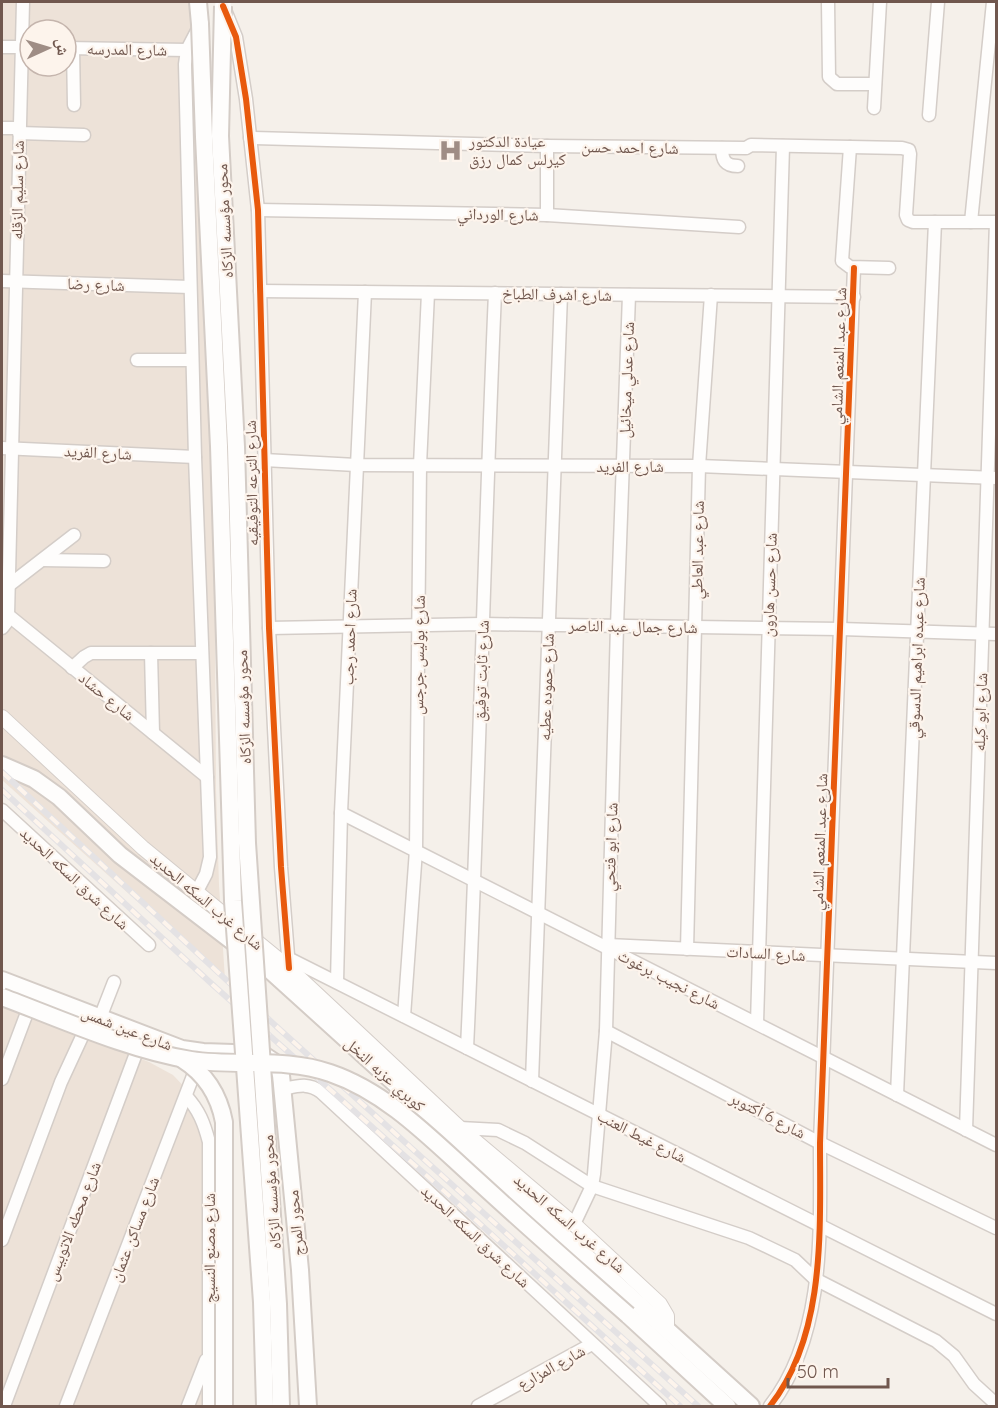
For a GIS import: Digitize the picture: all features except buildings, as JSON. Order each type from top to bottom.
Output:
[{"type":"main road","points":[[198,2],[200,24]]},
{"type":"main road","name":"محور مؤسسه الزكاه","points":[[223,4],[220,136],[236,447],[247,843],[278,1304],[281,1407]]},
{"type":"main road","name":"محور مؤسسه الزكاه","points":[[200,24],[220,458],[232,890],[261,1302],[264,1407]]},
{"type":"main road","name":"كوبري عزبه النخل","points":[[2,765],[34,779],[58,797],[120,855],[271,971],[667,1330],[711,1381],[727,1407]]},
{"type":"main road","name":"شارع عين شمس","points":[[2,980],[34,993],[93,1023],[143,1035],[182,1049],[203,1052],[256,1053]]},
{"type":"main road","name":"كوبري عزبه النخل","points":[[2,997],[93,1023],[135,1046],[193,1060],[306,1067],[330,1073],[376,1095],[424,1133],[628,1315],[711,1381],[751,1407]]},
{"type":"main road","name":"محور المرج","points":[[256,1053],[268,1056],[277,1064],[283,1089],[300,1270],[308,1407]]},
{"type":"main road","points":[[179,1057],[209,1084],[217,1096],[224,1122],[224,1407]]},
{"type":"street","name":"شارع سليم الزقله","points":[[23,2],[24,18]]},
{"type":"street","points":[[828,2],[829,77],[837,84],[875,84]]},
{"type":"street","points":[[874,108],[880,2]]},
{"type":"street","points":[[929,115],[938,2]]},
{"type":"street","points":[[971,222],[993,2]]},
{"type":"street","name":"شارع الترعه التوفيقيه","points":[[223,4],[236,37],[258,210],[269,628],[288,963]]},
{"type":"street","points":[[196,893],[206,874],[210,857],[192,360],[186,64],[187,50],[200,24]]},
{"type":"street","points":[[2,47],[18,47]]},
{"type":"street","name":"شارع المدرسه","points":[[78,48],[187,50]]},
{"type":"street","name":"شارع سليم الزقله","points":[[2,628],[8,615],[7,448],[23,78]]},
{"type":"street","points":[[72,78],[74,105]]},
{"type":"street","points":[[2,128],[84,135]]},
{"type":"street","name":"شارع احمد حسن","points":[[250,138],[547,146],[902,148],[909,150],[910,154],[907,218],[913,222],[935,222]]},
{"type":"street","points":[[547,146],[547,215]]},
{"type":"street","name":"شارع حسن هارون","points":[[757,1023],[783,146]]},
{"type":"street","points":[[850,147],[841,258],[844,264],[854,268],[890,268]]},
{"type":"street","points":[[722,148],[723,161],[726,164],[738,166]]},
{"type":"street","name":"شارع الورداني","points":[[258,210],[547,215],[739,227]]},
{"type":"street","points":[[935,222],[996,222]]},
{"type":"street","name":"شارع عبده ابراهيم الدسوقي","points":[[897,1095],[935,222]]},
{"type":"street","name":"شارع ابو كيله","points":[[966,1130],[982,634],[992,478],[996,222]]},
{"type":"street","name":"شارع عبد المنعم الشامي","points":[[770,1407],[801,1352],[808,1327],[820,1226],[820,1143],[854,268]]},
{"type":"street","name":"شارع رضا","points":[[2,281],[190,286]]},
{"type":"street","name":"شارع اشرف الطباخ","points":[[260,291],[854,297]]},
{"type":"street","name":"شارع احمد رجب","points":[[337,982],[341,813],[364,292]]},
{"type":"street","name":"شارع بوليس جرجس","points":[[404,1016],[416,850],[420,465],[428,292]]},
{"type":"street","name":"شارع ثابت توفيق","points":[[466,1048],[475,880],[495,293]]},
{"type":"street","name":"شارع حموده عطيه","points":[[532,1081],[561,294]]},
{"type":"street","name":"شارع عدلي ميخائيل","points":[[622,466],[629,295]]},
{"type":"street","name":"شارع عبد العاطي","points":[[687,949],[699,466],[711,295]]},
{"type":"street","points":[[137,360],[192,360]]},
{"type":"street","name":"شارع الفريد","points":[[7,448],[195,457]]},
{"type":"street","name":"شارع الفريد","points":[[264,460],[356,465],[699,466],[992,478]]},
{"type":"street","name":"شارع ابو فتحي","points":[[574,1224],[592,1185],[597,1157],[606,1031],[622,466]]},
{"type":"street","points":[[8,586],[74,535]]},
{"type":"street","points":[[42,560],[104,561]]},
{"type":"street","name":"شارع حشاد","points":[[8,615],[207,777]]},
{"type":"street","name":"شارع جمال عبد الناصر","points":[[269,628],[482,624],[841,629],[996,634]]},
{"type":"street","points":[[72,668],[91,653],[202,653]]},
{"type":"street","points":[[152,653],[153,733]]},
{"type":"street","name":"شارع غرب السكه الحديد","points":[[2,717],[143,848],[196,893],[288,963],[460,1128],[574,1224],[660,1304],[667,1316],[667,1330]]},
{"type":"street","name":"شارع شرق السكه الحديد","points":[[2,810],[149,945]]},
{"type":"street","name":"شارع نجيب برغوث","points":[[341,813],[996,1145]]},
{"type":"street","name":"شارع السادات","points":[[607,946],[996,963]]},
{"type":"street","name":"شارع غيط العنب","points":[[288,963],[337,982],[996,1314]]},
{"type":"street","points":[[2,1240],[62,1082],[114,982]]},
{"type":"street","points":[[2,1079],[34,993]]},
{"type":"street","name":"شارع 6 أكتوبر","points":[[606,1031],[820,1143],[996,1228]]},
{"type":"street","name":"شارع محطه الاتوبيس","points":[[4,1407],[143,1035]]},
{"type":"street","name":"شارع مساكن عثمان","points":[[66,1407],[203,1052]]},
{"type":"street","name":"شارع شرق السكه الحديد","points":[[283,1089],[303,1085],[316,1088],[321,1092],[655,1404]]},
{"type":"street","name":"شارع مصنع النسيج","points":[[186,1096],[198,1109],[205,1124],[209,1142],[209,1407]]},
{"type":"street","points":[[460,1128],[498,1130],[525,1143],[592,1185],[749,1238],[795,1260],[815,1279],[936,1341],[954,1356],[974,1384],[996,1404]]},
{"type":"street","name":"شارع المزارع","points":[[478,1407],[592,1344]]},
{"type":"street","points":[[188,1407],[209,1352]]},
{"type":"shaded area","points":[[2,2],[199,2],[214,469],[216,789],[225,980],[2,780]]},
{"type":"shaded area","points":[[2,1004],[149,1062],[173,1075],[192,1095],[204,1119],[207,1406],[2,1406]]},
{"type":"railway","points":[[2,772],[277,1027],[698,1406]]},
{"type":"railway","points":[[2,790],[213,985],[680,1406]]},
{"type":"cycle path","points":[[223,6],[236,37],[246,99],[258,210],[269,628],[281,867],[289,968]]},
{"type":"cycle path","points":[[770,1406],[788,1378],[801,1347],[810,1314],[819,1245],[820,1143],[854,268]]},
{"type":"place","name":"عيادة الدكتور كيرلس كمال رزق","points":[[451,150]]}]
